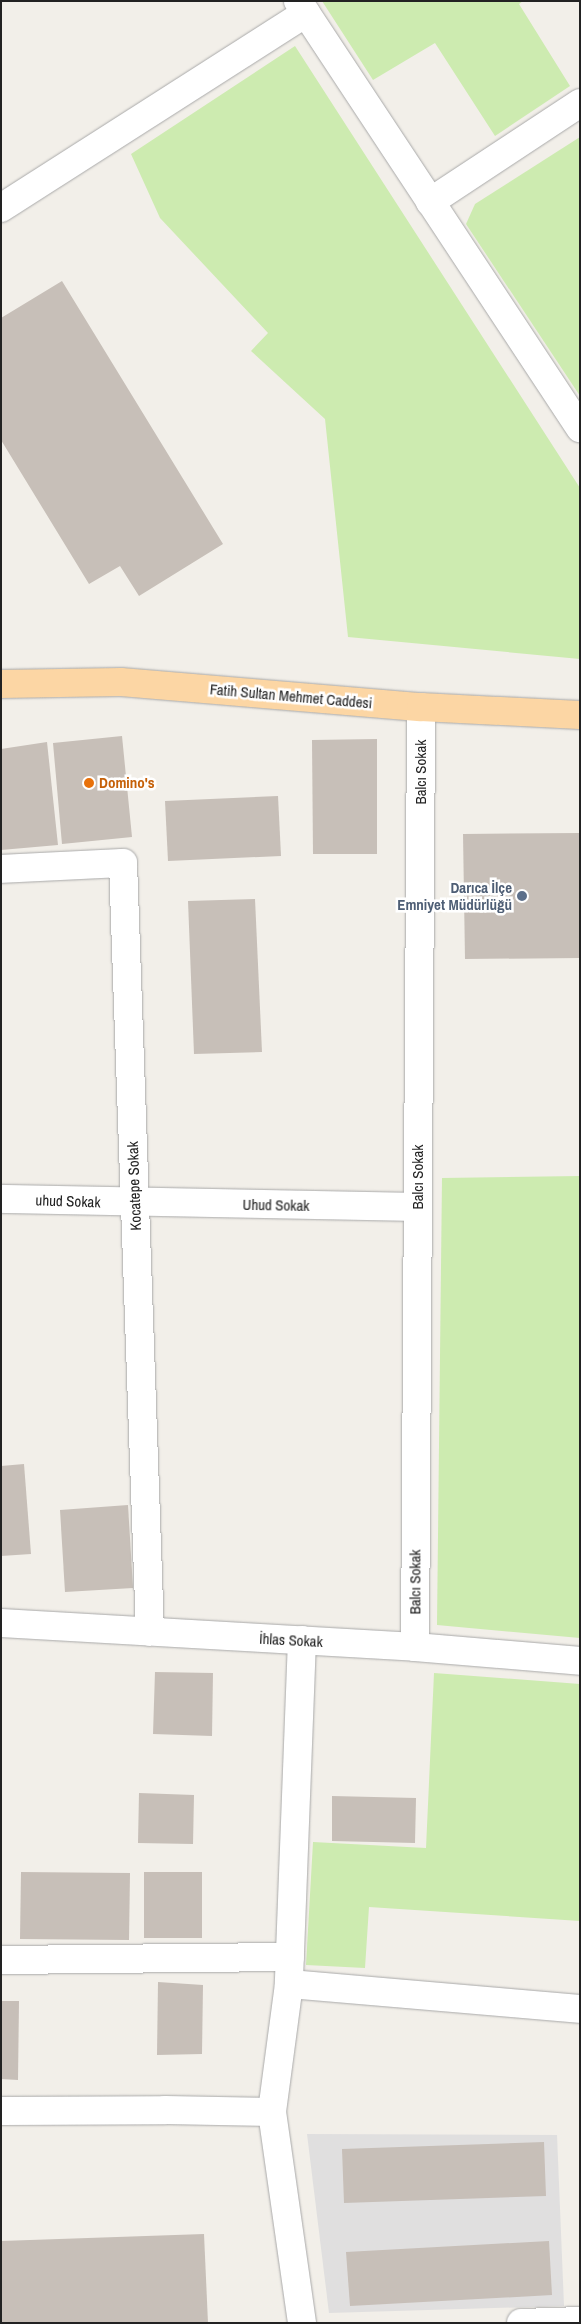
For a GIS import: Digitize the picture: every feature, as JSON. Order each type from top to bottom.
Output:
[{"type":"main road","name":"Fatih Sultan Mehmet Caddesi","points":[[1,684],[122,682],[421,707],[580,715]]},
{"type":"street","points":[[1,208],[302,7],[580,428]]},
{"type":"street","points":[[430,202],[580,103]]},
{"type":"street","name":"Balcı Sokak","points":[[415,1647],[421,707]]},
{"type":"street","name":"Kocatepe Sokak","points":[[1,869],[123,863],[150,1632]]},
{"type":"street","name":"uhud Sokak","points":[[1,1199],[135,1203]]},
{"type":"street","name":"Uhud Sokak","points":[[135,1203],[418,1207]]},
{"type":"street","name":"İhlas Sokak","points":[[1,1623],[415,1647],[580,1661]]},
{"type":"street","points":[[302,1640],[289,1984],[272,2112],[302,2323]]},
{"type":"street","points":[[1,1960],[290,1958]]},
{"type":"street","points":[[289,1984],[580,2009]]},
{"type":"street","points":[[1,2110],[272,2112]]},
{"type":"street","points":[[521,2323],[580,2321]]},
{"type":"shaded area","points":[[307,2134],[557,2135],[564,2306],[329,2313]]},
{"type":"green space","points":[[322,1],[523,1],[519,4],[570,86],[495,136],[435,43],[373,80]]},
{"type":"green space","points":[[295,46],[580,488],[580,659],[348,637],[325,419],[251,351],[268,333],[160,218],[131,154]]},
{"type":"green space","points":[[580,137],[580,396],[466,224],[475,204]]},
{"type":"green space","points":[[580,1176],[580,1638],[437,1625],[442,1178]]},
{"type":"green space","points":[[434,1673],[580,1684],[580,1921],[369,1907],[365,1968],[306,1965],[313,1842],[426,1848]]},
{"type":"building","points":[[62,281],[223,544],[139,596],[120,566],[89,584],[1,440],[1,318]]},
{"type":"building","points":[[122,736],[132,837],[62,844],[53,743]]},
{"type":"building","points":[[377,739],[377,854],[313,854],[312,740]]},
{"type":"building","points":[[47,742],[58,845],[1,850],[1,749]]},
{"type":"building","points":[[278,796],[281,856],[168,861],[165,801]]},
{"type":"building","name":"Darıca İlçe Emniyet Müdürlüğü","points":[[580,833],[580,958],[465,959],[463,834]]},
{"type":"building","points":[[255,899],[262,1052],[194,1054],[188,901]]},
{"type":"building","points":[[24,1464],[31,1554],[1,1556],[1,1466]]},
{"type":"building","points":[[128,1505],[133,1588],[65,1592],[60,1510]]},
{"type":"building","points":[[155,1672],[213,1673],[212,1736],[153,1734]]},
{"type":"building","points":[[139,1793],[194,1795],[193,1844],[138,1843]]},
{"type":"building","points":[[332,1796],[416,1798],[415,1843],[332,1841]]},
{"type":"building","points":[[21,1872],[130,1873],[129,1940],[20,1939]]},
{"type":"building","points":[[144,1872],[202,1872],[202,1938],[144,1938]]},
{"type":"building","points":[[158,1982],[203,1985],[202,2054],[157,2055]]},
{"type":"building","points":[[1,2001],[19,2001],[18,2080],[1,2079]]},
{"type":"building","points":[[544,2142],[546,2196],[344,2203],[342,2149]]},
{"type":"building","points":[[204,2234],[208,2323],[1,2323],[1,2241]]},
{"type":"building","points":[[549,2241],[552,2295],[350,2306],[346,2252]]},
{"type":"place","name":"Domino's","points":[[89,783]]},
{"type":"place","name":"Darıca İlçe Emniyet Müdürlüğü","points":[[522,896]]}]
